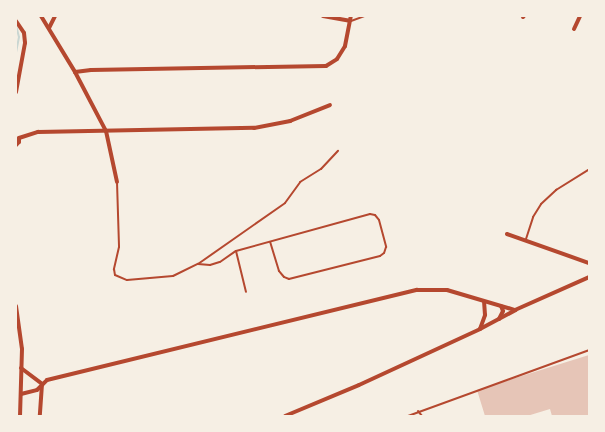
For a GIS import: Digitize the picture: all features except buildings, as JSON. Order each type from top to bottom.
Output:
[{"type":"street","points":[[42,16],[75,72],[106,131],[114,161],[117,182]]},
{"type":"street","points":[[49,28],[55,16]]},
{"type":"street","points":[[75,72],[91,70],[326,66],[337,59],[342,53],[351,18],[323,16]]},
{"type":"street","points":[[574,29],[580,16]]},
{"type":"street","points":[[16,21],[24,34],[25,43],[16,92]]},
{"type":"street","points":[[16,146],[19,142],[17,137],[38,132],[268,126],[290,121],[330,105]]},
{"type":"street","points":[[507,234],[589,263]]},
{"type":"street","points":[[285,416],[359,385],[499,320],[515,310],[589,277]]},
{"type":"street","points":[[21,394],[37,390],[47,380],[417,290],[440,288],[515,310]]},
{"type":"street","points":[[480,329],[485,315],[484,302]]},
{"type":"street","points":[[16,306],[21,337],[20,416]]},
{"type":"street","points":[[499,320],[503,311],[501,306]]},
{"type":"street","points":[[21,368],[42,384]]},
{"type":"street","points":[[40,416],[42,384]]},
{"type":"lane","points":[[351,18],[365,16]]},
{"type":"lane","points":[[117,182],[119,247],[114,268],[115,274],[127,280],[173,276],[198,264],[285,203],[300,182],[321,169],[338,150]]},
{"type":"lane","points":[[526,240],[532,217],[541,204],[556,190],[589,169]]},
{"type":"lane","points":[[198,264],[210,265],[220,262],[236,251],[370,214],[375,215],[379,220],[386,247],[384,253],[380,256],[289,279],[284,277],[280,271],[270,242]]},
{"type":"lane","points":[[236,251],[246,292]]},
{"type":"lane","points":[[408,416],[418,411],[589,350]]},
{"type":"lane","points":[[418,411],[422,416]]},
{"type":"waterway","points":[[16,25],[19,37],[16,53]]}]
